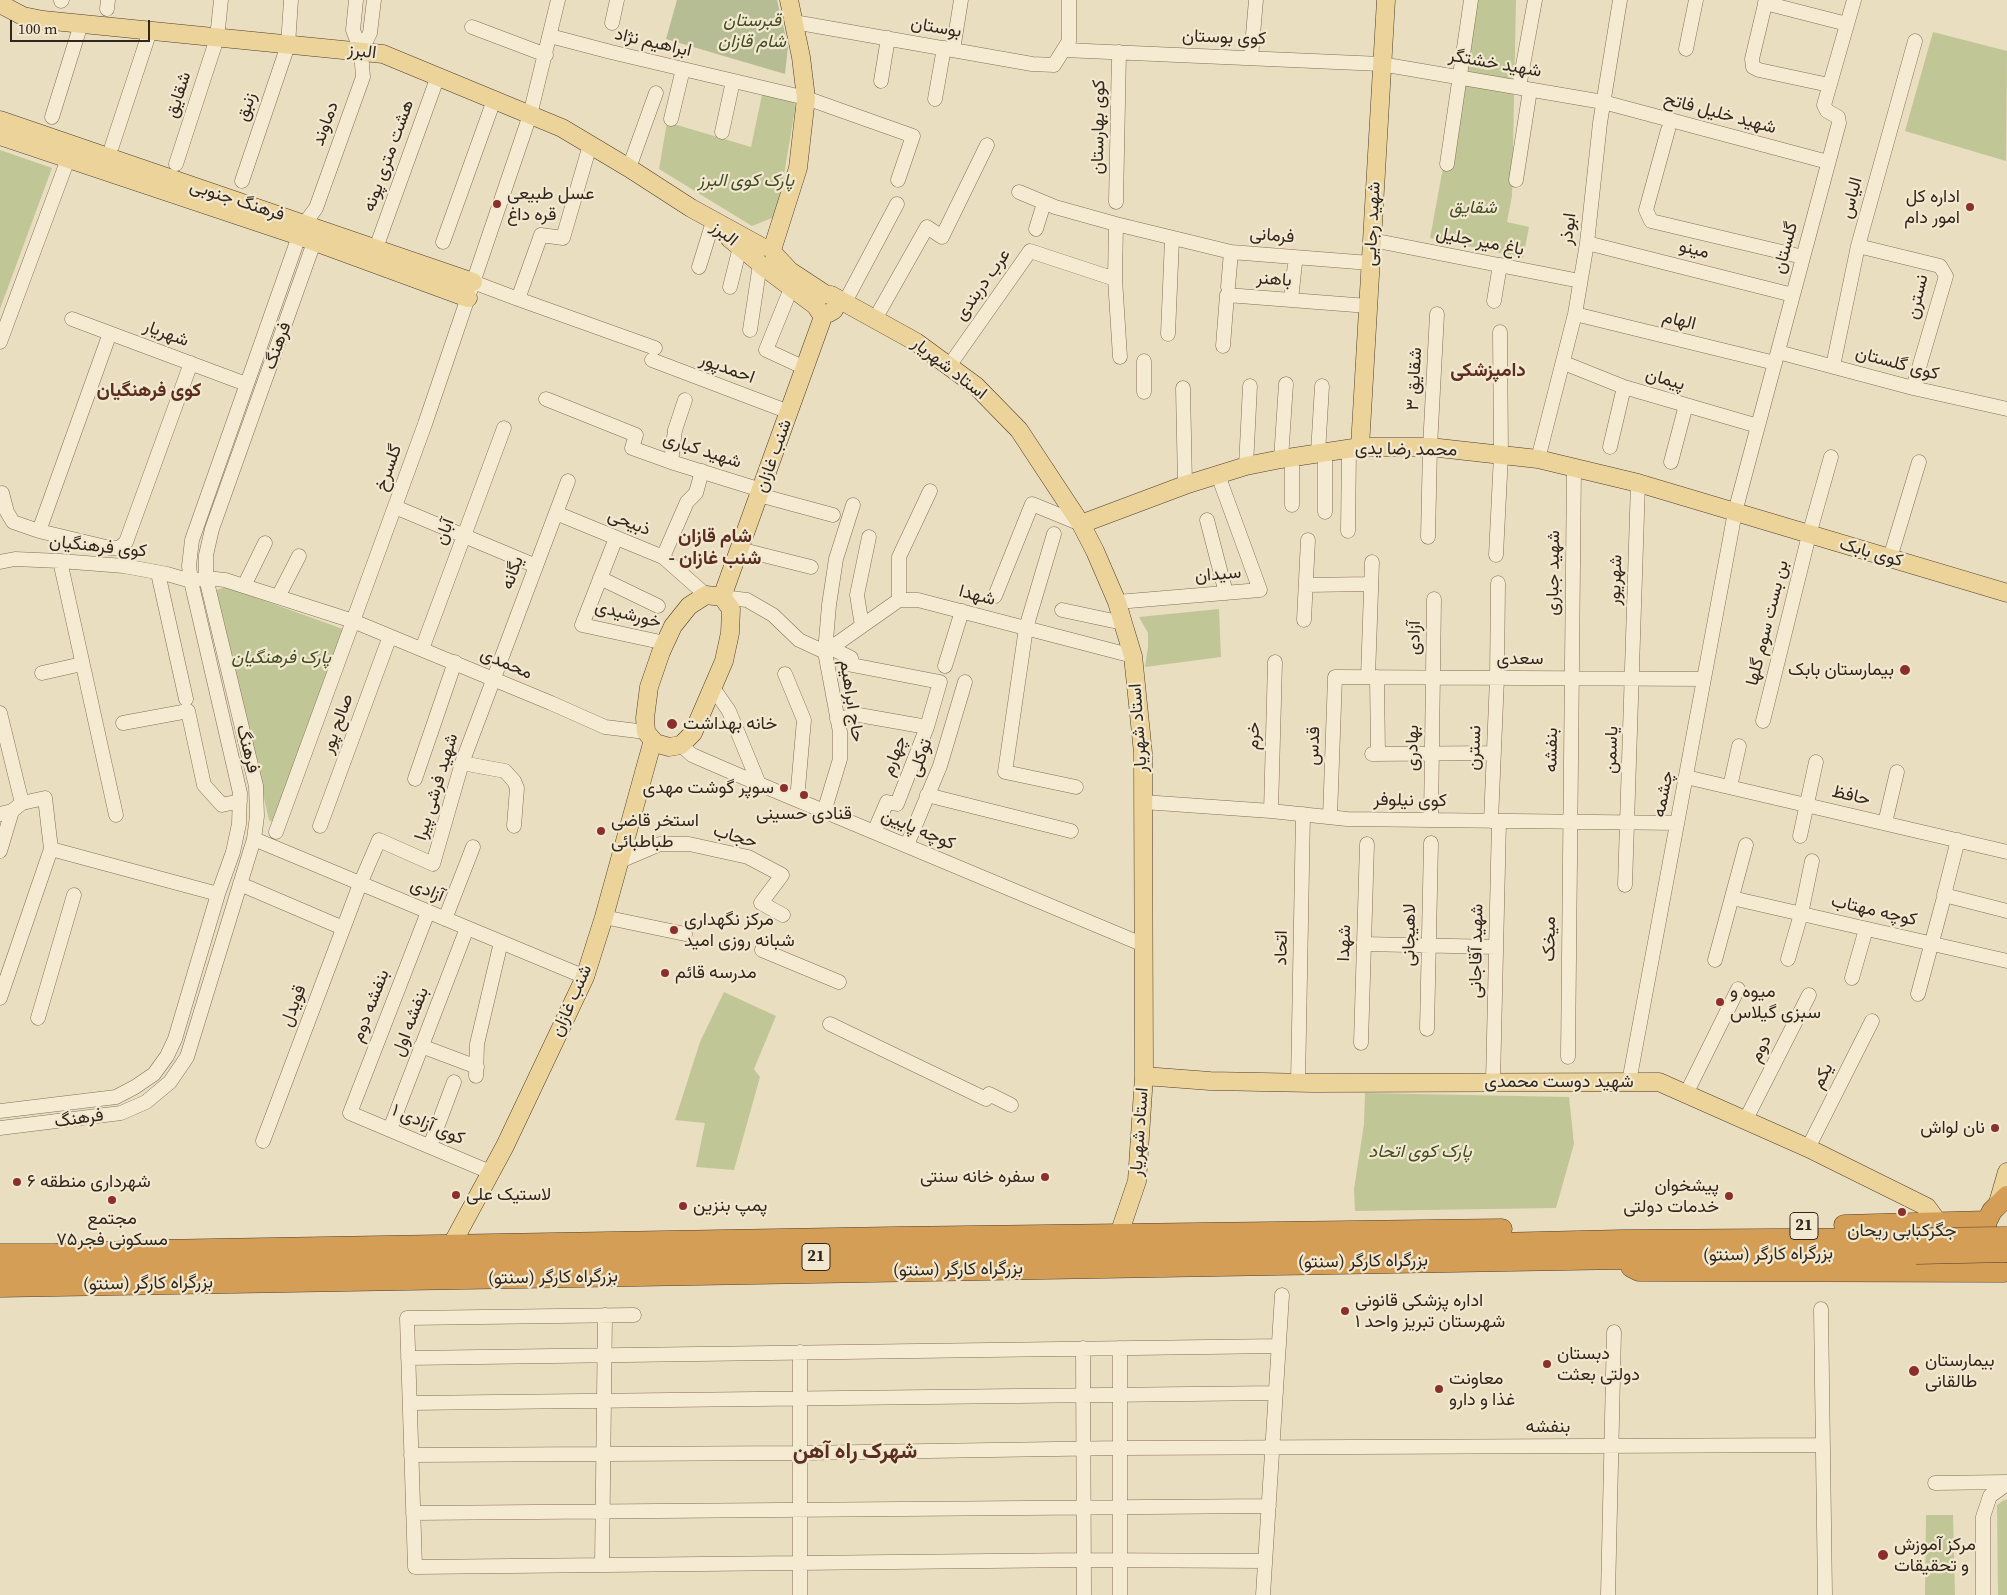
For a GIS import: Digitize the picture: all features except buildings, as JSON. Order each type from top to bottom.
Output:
[{"type":"highway","points":[[2002,1200],[1987,1221],[1985,1235],[1987,1249],[1994,1262],[2006,1266]]},
{"type":"highway","name":"21","points":[[1618,1249],[1692,1227],[1987,1221]]},
{"type":"highway","points":[[1925,1272],[1933,1269],[1942,1258],[1943,1230],[1938,1222]]},
{"type":"highway","points":[[0,1254],[451,1246],[685,1251],[1119,1234],[1527,1229],[1554,1242]]},
{"type":"highway","name":"21","points":[[1915,1246],[2007,1237]]},
{"type":"highway","name":"بزرگراه کارگر (سنتو)","points":[[0,1272],[685,1251],[1160,1251],[1554,1242],[1618,1249]]},
{"type":"highway","name":"21","points":[[1915,1246],[2006,1266]]},
{"type":"highway","name":"بزرگراه کارگر (سنتو)","points":[[0,1287],[1618,1249],[1915,1246]]},
{"type":"highway","points":[[1618,1249],[1639,1271],[1925,1272],[2006,1266]]},
{"type":"main road","points":[[765,255],[780,228],[798,168],[806,98],[802,57],[789,0]]},
{"type":"main road","name":"شهید رجایی","points":[[1355,448],[1368,306],[1386,0]]},
{"type":"main road","name":"البرز","points":[[0,4],[23,16],[81,24],[383,54],[562,128],[629,168],[790,271],[828,304]]},
{"type":"main road","points":[[0,120],[71,153]]},
{"type":"main road","points":[[0,136],[71,153],[309,233],[470,290]]},
{"type":"main road","name":"البرز","points":[[691,208],[740,247],[765,255],[792,286],[828,304]]},
{"type":"main road","points":[[309,233],[376,248],[470,290]]},
{"type":"main road","name":"استاد شهریار","points":[[828,304],[875,319],[916,342],[976,386],[1019,430],[1081,524],[1095,551],[1124,623],[1133,656],[1143,753],[1144,1076],[1138,1182],[1119,1234]]},
{"type":"main road","name":"شنب غازان","points":[[451,1246],[505,1146],[585,977],[620,861],[650,736],[646,718],[649,688],[665,644],[673,626],[689,606],[714,596],[739,549],[828,304]]},
{"type":"main road","name":"محمد رضا یدی","points":[[1081,524],[1185,484],[1246,466],[1355,448],[1430,447],[1538,459],[1638,483],[1735,512]]},
{"type":"main road","name":"کوی بابک","points":[[1735,512],[2007,593]]},
{"type":"main road","points":[[650,736],[655,743],[669,747],[681,745],[693,733],[724,661],[730,633],[731,609],[714,596]]},
{"type":"main road","name":"شهید دوست محمدی","points":[[1144,1076],[1210,1081],[1298,1083],[1659,1082],[1808,1148],[1927,1207],[1938,1222]]},
{"type":"main road","points":[[2002,1200],[2007,1172]]},
{"type":"street","points":[[217,38],[221,0]]},
{"type":"street","name":"زنبق","points":[[242,181],[288,46],[291,0]]},
{"type":"street","points":[[356,0],[353,30],[361,51]]},
{"type":"street","points":[[361,51],[370,33],[374,0]]},
{"type":"street","name":"گلسرخ","points":[[276,832],[395,507],[530,116],[558,0]]},
{"type":"street","points":[[612,23],[617,0]]},
{"type":"street","points":[[935,99],[961,0]]},
{"type":"street","points":[[1064,50],[1069,41],[1069,0]]},
{"type":"street","points":[[1252,58],[1256,0]]},
{"type":"street","points":[[1447,164],[1471,0]]},
{"type":"street","points":[[1516,180],[1524,88],[1535,0]]},
{"type":"street","name":"ابوذر","points":[[1538,459],[1575,314],[1587,243],[1603,102],[1620,0]]},
{"type":"street","points":[[1686,49],[1696,0]]},
{"type":"street","name":"گلستان","points":[[1735,512],[1840,120],[1825,109],[1829,84],[1854,0]]},
{"type":"street","points":[[1829,84],[1759,70],[1753,66],[1752,60],[1766,2],[1847,24]]},
{"type":"street","name":"بوستان","points":[[794,22],[1032,64],[1054,65],[1064,50]]},
{"type":"street","points":[[52,116],[81,24]]},
{"type":"street","points":[[472,27],[546,54]]},
{"type":"street","points":[[112,146],[150,31]]},
{"type":"street","name":"ابراهیم نژاد","points":[[550,36],[806,98],[913,136],[898,180]]},
{"type":"street","name":"شقایق","points":[[176,164],[217,38]]},
{"type":"street","points":[[880,81],[888,38]]},
{"type":"street","name":"الیاس","points":[[1833,366],[1858,246],[1914,41]]},
{"type":"street","name":"کوی بوستان","points":[[1064,50],[1381,64]]},
{"type":"street","name":"دماوند","points":[[316,208],[363,77],[361,51]]},
{"type":"street","name":"کوی بهارستان","points":[[1116,202],[1119,52]]},
{"type":"street","name":"شهید خشتگر","points":[[1381,64],[1603,102]]},
{"type":"street","points":[[671,119],[683,69]]},
{"type":"street","name":"هشت متری پونه","points":[[376,248],[438,76]]},
{"type":"street","points":[[722,132],[733,81]]},
{"type":"street","points":[[629,168],[656,93]]},
{"type":"street","points":[[443,242],[494,100]]},
{"type":"street","name":"شهید خلیل فاتح","points":[[1603,102],[1828,162]]},
{"type":"street","points":[[1668,130],[1646,210],[1651,221],[1803,257]]},
{"type":"street","points":[[518,299],[541,235],[563,238],[590,145]]},
{"type":"street","points":[[875,319],[927,227],[942,237],[987,145]]},
{"type":"street","points":[[0,342],[71,153]]},
{"type":"street","name":"فرمانی","points":[[1019,192],[1044,203],[1116,224],[1231,252],[1370,263]]},
{"type":"street","points":[[1036,229],[1044,203]]},
{"type":"street","points":[[828,304],[897,204]]},
{"type":"street","name":"فرهنگ","points":[[0,1128],[122,1113],[146,1102],[170,1082],[186,1056],[254,839],[257,816],[256,786],[206,578],[206,555],[212,529],[245,437],[316,208]]},
{"type":"street","points":[[1116,224],[1116,279],[1120,356]]},
{"type":"street","points":[[699,267],[712,225]]},
{"type":"street","name":"فرهنگ","points":[[0,1111],[116,1097],[154,1074],[168,1056],[175,1039],[218,894],[233,852],[240,801],[240,793],[191,581],[189,566],[192,540],[246,384],[309,233]]},
{"type":"street","points":[[1168,334],[1172,239]]},
{"type":"street","name":"باغ میر جلیل","points":[[1372,240],[1580,281]]},
{"type":"street","name":"مینو","points":[[1587,243],[1793,294]]},
{"type":"street","name":"نسترن","points":[[1858,246],[1940,266],[1944,270],[1946,276],[1913,388]]},
{"type":"street","points":[[730,287],[740,247]]},
{"type":"street","name":"عرب دربندی","points":[[949,366],[1030,251],[1116,279]]},
{"type":"street","points":[[1228,287],[1231,252]]},
{"type":"street","points":[[750,330],[765,255]]},
{"type":"street","points":[[1292,300],[1295,263]]},
{"type":"street","points":[[1494,301],[1500,265]]},
{"type":"street","points":[[792,286],[766,350],[805,368]]},
{"type":"street","name":"احمدپور","points":[[470,290],[518,299],[789,412]]},
{"type":"street","name":"باهنر","points":[[1223,346],[1228,295],[1368,306]]},
{"type":"street","name":"شقایق ۳","points":[[1428,537],[1430,447],[1437,314]]},
{"type":"street","name":"الهام","points":[[1575,314],[1776,358]]},
{"type":"street","name":"شهریار","points":[[72,319],[246,384]]},
{"type":"street","points":[[1496,555],[1501,455],[1500,332]]},
{"type":"street","points":[[39,531],[110,333]]},
{"type":"street","name":"کوی گلستان","points":[[1776,358],[1833,366],[1913,388],[2007,409]]},
{"type":"street","points":[[1144,361],[1144,392]]},
{"type":"street","points":[[2,494],[9,519],[13,522],[39,531],[110,548],[119,548],[126,542],[191,363]]},
{"type":"street","name":"پیمان","points":[[1564,363],[1624,387],[1758,426]]},
{"type":"street","points":[[1286,384],[1287,458],[1292,505]]},
{"type":"street","points":[[1246,466],[1250,386]]},
{"type":"street","points":[[1322,386],[1322,453],[1325,512]]},
{"type":"street","points":[[1610,447],[1624,387]]},
{"type":"street","points":[[1183,388],[1185,484]]},
{"type":"street","name":"شهید کباری","points":[[546,399],[636,435],[632,448],[760,492]]},
{"type":"street","points":[[671,462],[675,430],[685,400]]},
{"type":"street","points":[[1672,462],[1686,405]]},
{"type":"street","name":"آبان","points":[[422,649],[504,428]]},
{"type":"street","points":[[230,432],[245,437]]},
{"type":"street","points":[[1348,531],[1355,448]]},
{"type":"street","name":"بن بست سوم گلها","points":[[1763,721],[1809,534],[1831,457]]},
{"type":"street","points":[[1890,558],[1919,462]]},
{"type":"street","name":"شهید جباری","points":[[1572,678],[1574,468]]},
{"type":"street","points":[[663,557],[687,502],[696,493],[702,471]]},
{"type":"street","name":"سیدان","points":[[1117,602],[1260,590],[1218,475]]},
{"type":"street","name":"یگانه","points":[[494,679],[568,481]]},
{"type":"street","name":"شهریور","points":[[1632,678],[1638,483]]},
{"type":"street","points":[[714,596],[747,600],[773,615],[799,640],[828,650],[899,600],[899,557],[930,491]]},
{"type":"street","points":[[760,492],[833,515]]},
{"type":"street","points":[[995,596],[1032,504],[1081,524]]},
{"type":"street","name":"حاج ابراهیم","points":[[824,812],[840,759],[840,732],[828,650],[829,605],[836,559],[853,505]]},
{"type":"street","points":[[395,507],[536,566]]},
{"type":"street","name":"چشمه","points":[[1629,1082],[1735,512]]},
{"type":"street","name":"ذبیحی","points":[[556,513],[663,557],[714,596]]},
{"type":"street","points":[[1208,520],[1226,593]]},
{"type":"street","points":[[1054,534],[1026,628],[1005,772],[1076,787]]},
{"type":"street","points":[[862,626],[857,595],[869,537]]},
{"type":"street","name":"خورشیدی","points":[[616,538],[582,625],[665,644]]},
{"type":"street","points":[[1304,620],[1308,540]]},
{"type":"street","points":[[244,586],[265,542]]},
{"type":"street","points":[[739,549],[811,567]]},
{"type":"street","points":[[278,597],[299,556]]},
{"type":"street","name":"کوی فرهنگیان","points":[[0,562],[15,559],[124,566],[158,572],[191,581]]},
{"type":"street","points":[[60,561],[116,815]]},
{"type":"street","points":[[1372,562],[1372,677],[1375,754],[1493,753]]},
{"type":"street","points":[[158,572],[186,699]]},
{"type":"street","points":[[191,581],[206,578]]},
{"type":"street","name":"محمدی","points":[[206,578],[225,580],[353,621],[455,662],[605,727],[650,736]]},
{"type":"street","points":[[600,578],[658,606]]},
{"type":"street","name":"نسترن","points":[[1495,821],[1493,753],[1497,678],[1498,583]]},
{"type":"street","points":[[1306,585],[1371,584]]},
{"type":"street","name":"آزادی","points":[[1433,677],[1434,599]]},
{"type":"street","name":"شهدا","points":[[899,600],[918,600],[1133,656]]},
{"type":"street","points":[[1062,610],[1124,623]]},
{"type":"street","points":[[945,666],[962,611]]},
{"type":"street","name":"صالح پور","points":[[320,826],[390,636]]},
{"type":"street","name":"چهارم","points":[[828,650],[851,658],[852,665],[940,682],[927,727],[897,804],[887,802],[874,832]]},
{"type":"street","points":[[415,779],[455,662]]},
{"type":"street","name":"خرم","points":[[1271,811],[1275,662]]},
{"type":"street","points":[[42,673],[82,664]]},
{"type":"street","points":[[785,674],[804,720],[797,800]]},
{"type":"street","name":"سعدی","points":[[1335,677],[1704,679]]},
{"type":"street","name":"قدس","points":[[1330,817],[1335,677]]},
{"type":"street","name":"بهادری","points":[[1431,820],[1433,677]]},
{"type":"street","name":"بنفشه","points":[[1570,822],[1572,678]]},
{"type":"street","name":"یاسمن","points":[[1625,885],[1632,678]]},
{"type":"street","name":"شهید فرشی پیرا","points":[[360,884],[379,840],[433,864],[462,763],[494,679]]},
{"type":"street","name":"توکلی","points":[[906,845],[940,766],[965,682]]},
{"type":"street","points":[[713,688],[729,711],[759,784]]},
{"type":"street","points":[[123,724],[188,711],[204,785],[222,805],[240,801]]},
{"type":"street","points":[[0,713],[11,809],[1,845]]},
{"type":"street","points":[[837,719],[859,715],[927,727]]},
{"type":"street","name":"کوچه پایین","points":[[681,745],[692,755],[759,784],[1144,945]]},
{"type":"street","points":[[1730,787],[1739,746]]},
{"type":"street","points":[[1800,836],[1816,762]]},
{"type":"street","points":[[462,763],[505,771],[514,781],[517,788],[514,826]]},
{"type":"street","points":[[1884,823],[1897,772]]},
{"type":"street","name":"حافظ","points":[[1686,777],[2007,852]]},
{"type":"street","points":[[928,796],[1071,830]]},
{"type":"street","points":[[0,998],[50,848],[45,798],[11,809]]},
{"type":"street","name":"کوی نیلوفر","points":[[1143,802],[1271,811],[1346,819],[1677,823]]},
{"type":"street","name":"اتحاد","points":[[1298,1083],[1303,814]]},
{"type":"street","name":"شهید آقاجانی","points":[[1493,1082],[1496,947],[1495,821]]},
{"type":"street","name":"میخک","points":[[1568,1057],[1570,822]]},
{"type":"street","name":"آزادی","points":[[254,839],[585,977]]},
{"type":"street","points":[[1918,994],[1958,840]]},
{"type":"street","name":"لاهیجانی","points":[[1427,1029],[1431,843]]},
{"type":"street","name":"حجاب","points":[[620,861],[660,844],[689,844],[748,857],[782,875],[761,903],[783,915]]},
{"type":"street","name":"شهدا","points":[[1361,1043],[1367,844]]},
{"type":"street","points":[[1716,960],[1746,845]]},
{"type":"street","points":[[445,919],[473,847]]},
{"type":"street","points":[[50,848],[218,894]]},
{"type":"street","points":[[1788,959],[1801,914],[1812,861]]},
{"type":"street","points":[[240,884],[343,928]]},
{"type":"street","name":"قویدل","points":[[263,1141],[360,884]]},
{"type":"street","points":[[38,1018],[74,895]]},
{"type":"street","name":"کوچه مهتاب","points":[[1732,898],[2007,961]]},
{"type":"street","points":[[1943,898],[2007,911]]},
{"type":"street","name":"بنفشه دوم","points":[[350,1113],[428,912]]},
{"type":"street","points":[[604,917],[685,934]]},
{"type":"street","name":"بنفشه اول","points":[[390,1129],[467,928]]},
{"type":"street","points":[[1852,978],[1866,929]]},
{"type":"street","points":[[422,1046],[477,1072],[477,1044],[501,942]]},
{"type":"street","points":[[1364,944],[1496,947]]},
{"type":"street","points":[[762,950],[839,982]]},
{"type":"street","points":[[1686,1094],[1738,989]]},
{"type":"street","name":"دوم","points":[[1746,1121],[1809,995]]},
{"type":"street","name":"یکم","points":[[1808,1148],[1872,1021]]},
{"type":"street","points":[[830,1024],[986,1099],[989,1094],[1011,1105]]},
{"type":"street","points":[[168,1056],[182,1065]]},
{"type":"street","points":[[430,1146],[454,1082]]},
{"type":"street","name":"کوی آزادی ۱","points":[[350,1113],[490,1172]]},
{"type":"street","points":[[1263,1595],[1282,1295]]},
{"type":"street","points":[[1821,1308],[1825,1595]]},
{"type":"street","points":[[602,1565],[605,1315]]},
{"type":"street","points":[[634,1315],[407,1318],[415,1567],[1084,1560],[1266,1561]]},
{"type":"street","points":[[1608,1595],[1614,1332]]},
{"type":"street","points":[[408,1358],[1279,1346]]},
{"type":"street","points":[[1083,1348],[1084,1595]]},
{"type":"street","points":[[1120,1348],[1120,1595]]},
{"type":"street","points":[[800,1352],[800,1595]]},
{"type":"street","points":[[410,1403],[1276,1393]]},
{"type":"street","name":"بنفشه","points":[[411,1455],[800,1453],[1120,1448],[1823,1445]]},
{"type":"street","points":[[1935,1483],[2007,1483]]},
{"type":"street","points":[[1983,1595],[1983,1517],[1990,1496],[2007,1483]]},
{"type":"street","points":[[413,1513],[1269,1506]]},
{"type":"green space","name":"قبرستان شام قازان","points":[[677,0],[777,0],[788,46],[785,74],[666,39]]},
{"type":"green space","name":"شقایق","points":[[1474,0],[1516,0],[1512,196],[1507,222],[1529,227],[1523,258],[1430,238]]},
{"type":"green space","points":[[1933,32],[2007,51],[2006,161],[1905,131]]},
{"type":"green space","name":"پارک کوی البرز","points":[[763,90],[794,95],[795,109],[777,216],[752,226],[659,169],[667,122],[751,147]]},
{"type":"green space","points":[[0,150],[52,168],[0,309]]},
{"type":"green space","name":"پارک فرهنگیان","points":[[226,587],[343,629],[273,822],[269,820],[216,590]]},
{"type":"green space","points":[[1219,609],[1221,657],[1145,667],[1148,633],[1139,617]]},
{"type":"green space","points":[[724,992],[776,1016],[754,1069],[760,1077],[734,1170],[696,1167],[705,1123],[675,1120],[700,1042]]},
{"type":"green space","name":"پارک کوی اتحاد","points":[[1365,1093],[1569,1097],[1574,1144],[1556,1208],[1355,1211],[1354,1189],[1364,1124]]},
{"type":"green space","points":[[2007,1500],[2007,1595],[1998,1595],[1997,1505]]},
{"type":"green space","points":[[1926,1515],[1953,1515],[1955,1595],[1925,1595]]},
{"type":"place","name":"عسل طبیعی قره داغ","points":[[497,204]]},
{"type":"place","name":"اداره کل امور دام","points":[[1970,207]]},
{"type":"place","name":"بیمارستان بابک","points":[[1905,670]]},
{"type":"place","name":"خانه بهداشت","points":[[672,724]]},
{"type":"place","name":"سوپر گوشت مهدی","points":[[784,788]]},
{"type":"place","name":"قنادی حسینی","points":[[804,795]]},
{"type":"place","name":"استخر قاضی طباطبائی","points":[[601,831]]},
{"type":"place","name":"مرکز نگهداری شبانه روزی امید","points":[[674,930]]},
{"type":"place","name":"مدرسه قائم","points":[[665,973]]},
{"type":"place","name":"میوه و سبزی گیلاس","points":[[1720,1002]]},
{"type":"place","name":"نان لواش","points":[[1995,1128]]},
{"type":"place","name":"سفره خانه سنتی","points":[[1045,1177]]},
{"type":"place","name":"شهرداری منطقه ۶","points":[[17,1182]]},
{"type":"place","name":"لاستیک علی","points":[[456,1195]]},
{"type":"place","name":"پیشخوان خدمات دولتی","points":[[1729,1196]]},
{"type":"place","name":"مجتمع مسکونی فجر۷۵","points":[[112,1200]]},
{"type":"place","name":"پمپ بنزین","points":[[683,1206]]},
{"type":"place","name":"جگرکبابی ریحان","points":[[1902,1212]]},
{"type":"place","name":"اداره پزشکی قانونی شهرستان تبریز واحد ۱","points":[[1345,1311]]},
{"type":"place","name":"دبستان دولتی بعثت","points":[[1547,1364]]},
{"type":"place","name":"بیمارستان طالقانی","points":[[1914,1371]]},
{"type":"place","name":"معاونت غذا و دارو","points":[[1439,1389]]},
{"type":"place","name":"مرکز آموزش و تحقیقات","points":[[1883,1555]]},
{"type":"district","name":"دامپزشکی","points":[[1488,371]]},
{"type":"district","name":"کوی فرهنگیان","points":[[149,391]]},
{"type":"district","name":"شام قازان - شنب غازان","points":[[715,548]]},
{"type":"district","name":"شهرک راه آهن","points":[[855,1452]]}]
